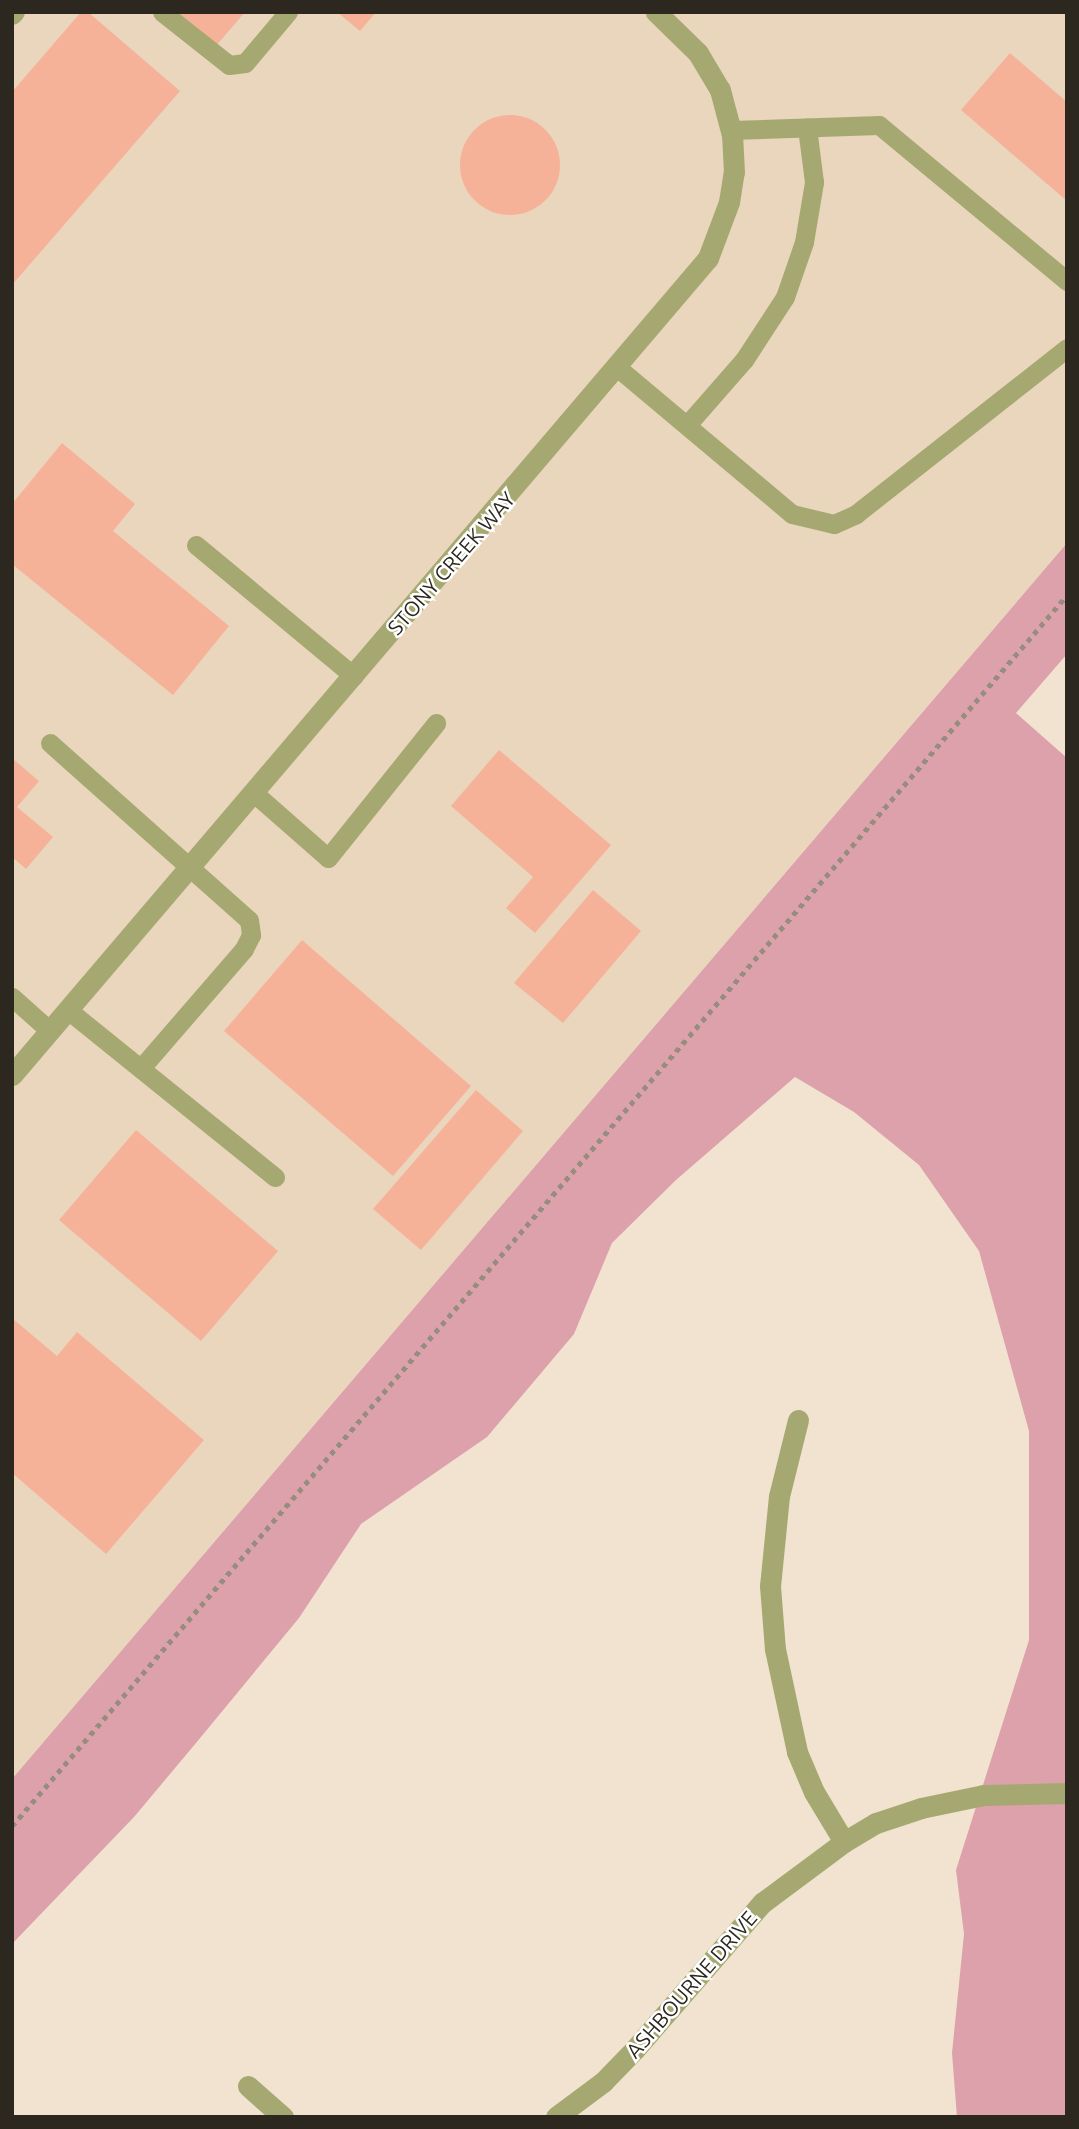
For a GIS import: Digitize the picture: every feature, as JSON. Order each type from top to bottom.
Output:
[{"type":"street","name":"STONY CREEK WAY","points":[[12,1075],[618,368],[708,258],[730,192],[730,130],[720,90],[698,53],[656,12]]},
{"type":"street","points":[[798,1420],[779,1496],[771,1574],[775,1649],[797,1752],[814,1792],[844,1842]]},
{"type":"street","name":"ASHBOURNE DRIVE","points":[[556,2117],[603,2082],[762,1903],[844,1842],[876,1823],[921,1808],[984,1795],[1067,1793]]},
{"type":"street","points":[[248,2086],[283,2117]]},
{"type":"lane","points":[[162,12],[229,65],[245,63],[288,12]]},
{"type":"lane","points":[[730,130],[879,125],[1067,281]]},
{"type":"lane","points":[[687,425],[744,360],[785,297],[804,242],[814,182],[807,127]]},
{"type":"lane","points":[[618,368],[792,514],[834,524],[856,514],[1067,348]]},
{"type":"lane","points":[[196,545],[354,676]]},
{"type":"lane","points":[[254,793],[328,858],[436,723]]},
{"type":"lane","points":[[50,743],[249,920],[251,935],[232,964],[141,1068]]},
{"type":"lane","points":[[12,997],[50,1031]]},
{"type":"lane","points":[[68,1010],[275,1177]]},
{"type":"path","points":[[12,1826],[1067,594]]},
{"type":"shaded area","points":[[12,12],[1067,12],[1067,543],[12,1779]]},
{"type":"shaded area","points":[[1067,543],[1067,654],[1016,713],[1067,758],[1067,2117],[957,2117],[952,2053],[964,1934],[956,1870],[1029,1640],[1029,1431],[979,1251],[919,1165],[854,1112],[795,1077],[676,1180],[612,1243],[574,1334],[487,1437],[361,1524],[299,1618],[196,1743],[134,1817],[12,1944],[12,1779]]},
{"type":"building","points":[[81,12],[88,12],[180,91],[12,285],[12,92]]},
{"type":"building","points":[[177,12],[245,12],[216,46]]},
{"type":"building","points":[[337,12],[376,12],[360,31]]},
{"type":"building","points":[[1010,53],[1067,102],[1067,201],[961,110]]},
{"type":"building","points":[[510,115],[529,119],[545,130],[556,146],[560,165],[556,184],[545,200],[529,211],[510,215],[491,211],[475,200],[464,184],[460,165],[464,146],[475,130],[491,119]]},
{"type":"building","points":[[62,443],[135,504],[113,531],[229,626],[173,695],[12,564],[12,504]]},
{"type":"building","points":[[499,750],[611,845],[535,933],[506,908],[533,877],[451,806]]},
{"type":"building","points":[[12,758],[39,781],[17,807],[53,837],[26,869],[12,857]]},
{"type":"building","points":[[593,890],[641,931],[563,1023],[514,983]]},
{"type":"building","points":[[302,940],[471,1086],[393,1176],[224,1031]]},
{"type":"building","points":[[476,1090],[523,1131],[421,1250],[373,1209]]},
{"type":"building","points":[[136,1130],[278,1251],[201,1341],[59,1220]]},
{"type":"building","points":[[12,1318],[57,1356],[77,1332],[204,1440],[106,1554],[12,1473]]}]
